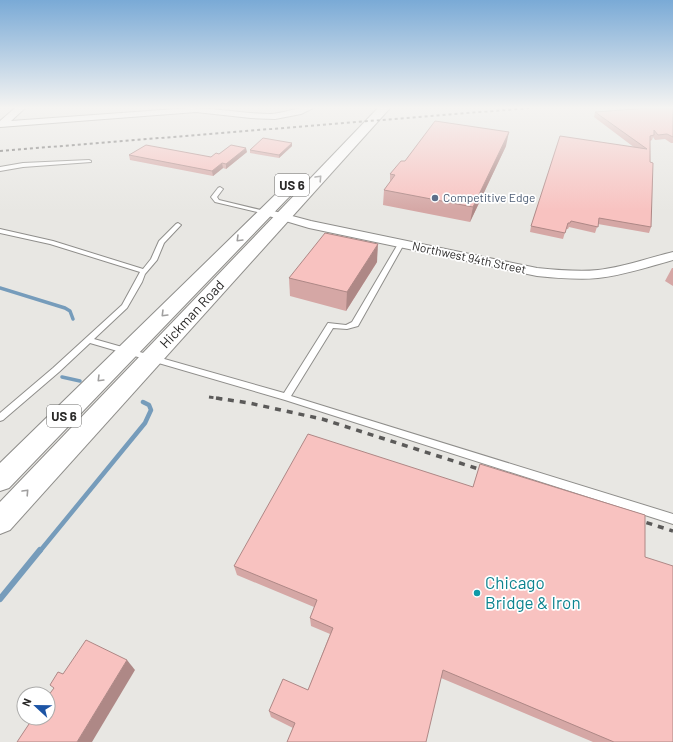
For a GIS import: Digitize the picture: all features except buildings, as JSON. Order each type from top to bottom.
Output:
[{"type":"main road","name":"Hickman Road","points":[[0,480],[139,354],[274,214],[348,143]]},
{"type":"main road","name":"Hickman Road","points":[[274,214],[292,185]]},
{"type":"main road","name":"Hickman Road","points":[[0,520],[139,354]]},
{"type":"street","name":"Northwest 94th Street","points":[[274,214],[309,224],[515,268],[560,274],[587,275],[620,271],[673,256]]},
{"type":"lane","points":[[0,169],[23,165],[88,161]]},
{"type":"lane","points":[[220,189],[214,197],[217,201],[274,214]]},
{"type":"lane","points":[[0,418],[125,306],[144,271],[154,260],[161,242],[178,225]]},
{"type":"lane","points":[[0,231],[51,242],[144,271]]},
{"type":"lane","points":[[286,397],[331,325],[347,327],[354,324],[401,244]]},
{"type":"lane","points":[[88,340],[286,397],[673,519]]},
{"type":"waterway","points":[[0,288],[65,308],[70,311],[73,319]]},
{"type":"waterway","points":[[62,377],[80,381]]},
{"type":"waterway","points":[[40,551],[145,423],[151,410],[149,405],[143,402]]},
{"type":"waterway","points":[[0,599],[40,550]]},
{"type":"railway","points":[[0,151],[103,143]]},
{"type":"railway","points":[[209,397],[216,398]]},
{"type":"railway","points":[[216,398],[223,399]]},
{"type":"railway","points":[[216,398],[249,403],[322,419],[488,472]]},
{"type":"railway","points":[[635,519],[673,531]]},
{"type":"place","name":"Competitive Edge","points":[[435,198]]},
{"type":"place","name":"Chicago Bridge & Iron","points":[[477,593]]}]
